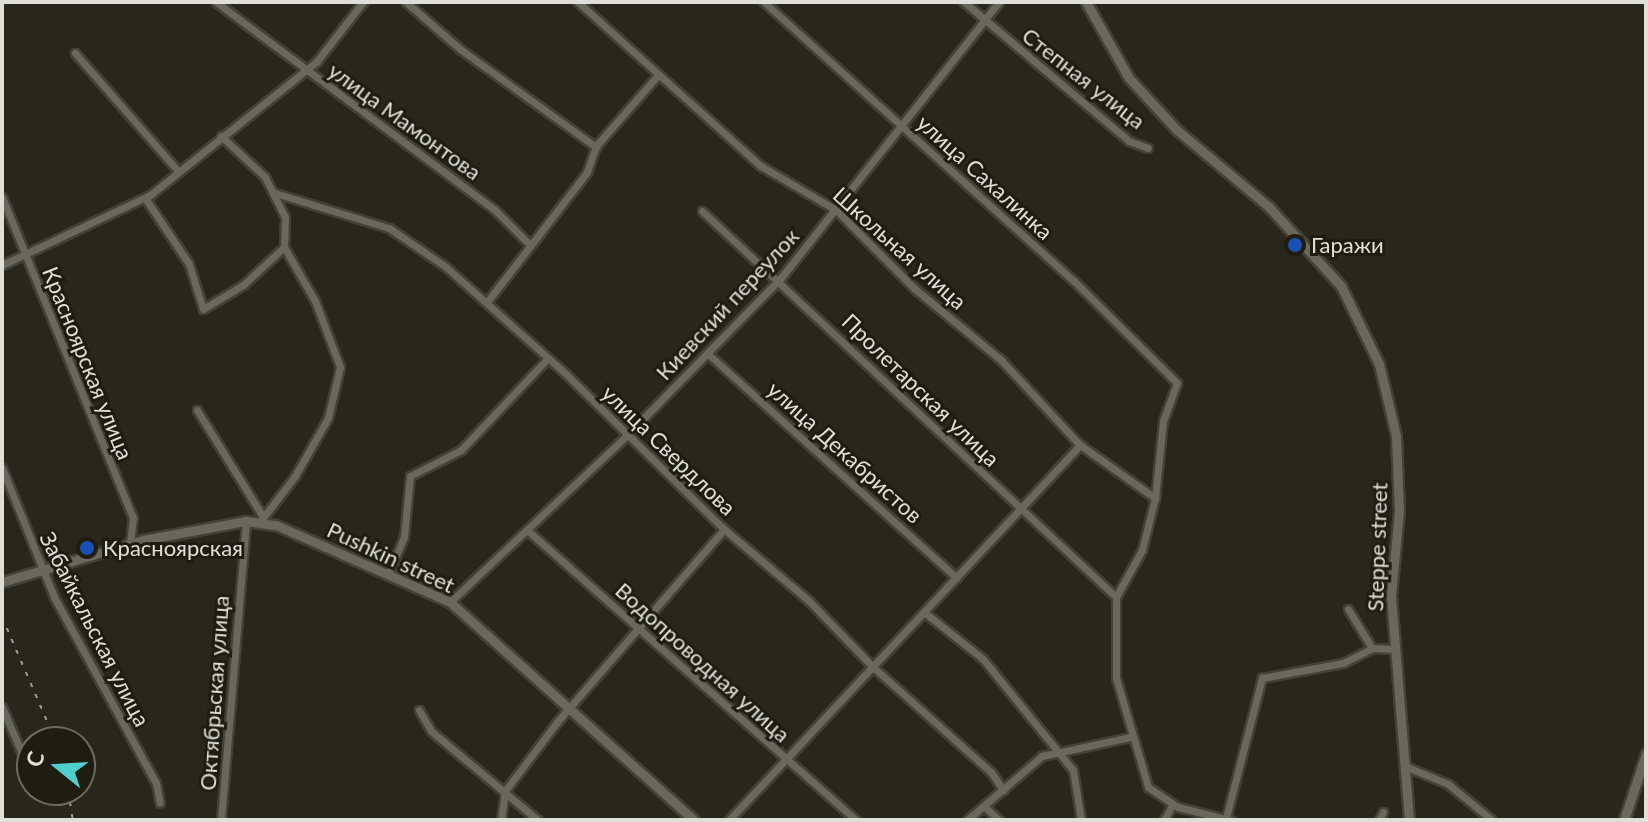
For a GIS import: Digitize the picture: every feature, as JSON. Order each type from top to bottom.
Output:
[{"type":"main road","name":"Steppe street","points":[[1086,2],[1129,78],[1177,130],[1269,207],[1341,286],[1379,364],[1396,436],[1399,496],[1393,649],[1407,767],[1409,820]]},
{"type":"main road","name":"Pushkin street","points":[[2,582],[130,543],[246,521],[261,520],[276,525],[450,602],[694,820]]},
{"type":"main road","points":[[1624,820],[1646,754]]},
{"type":"street","name":"улица Мамонтова","points":[[216,2],[301,70],[327,81],[482,200],[530,245]]},
{"type":"street","points":[[2,265],[145,198],[301,70],[317,61],[363,2]]},
{"type":"street","points":[[406,2],[460,49],[596,147]]},
{"type":"street","name":"Школьная улица","points":[[578,2],[784,184],[836,210],[915,289],[1001,360],[1080,445],[1155,498]]},
{"type":"street","name":"улица Сахалинка","points":[[764,2],[1074,281],[1177,383],[1163,421],[1155,498]]},
{"type":"street","name":"Степная улица","points":[[964,2],[1129,141],[1148,148]]},
{"type":"street","name":"Киевский переулок","points":[[450,602],[628,434],[780,279],[903,128],[999,2]]},
{"type":"street","points":[[75,53],[178,171]]},
{"type":"street","points":[[487,302],[587,172],[596,147],[658,75]]},
{"type":"street","points":[[197,410],[261,520],[328,418],[340,367],[315,301],[284,247],[285,217],[275,193],[221,136]]},
{"type":"street","name":"улица Свердлова","points":[[275,193],[389,228],[487,302],[724,529],[808,600],[873,667],[991,772],[1003,790]]},
{"type":"street","name":"Красноярская улица","points":[[2,197],[133,518],[130,543]]},
{"type":"street","points":[[145,198],[189,264],[203,309],[243,285],[284,247]]},
{"type":"street","name":"Пролетарская улица","points":[[702,211],[780,279],[1020,510],[1116,597]]},
{"type":"street","name":"улица Декабристов","points":[[707,353],[957,578]]},
{"type":"street","points":[[388,575],[404,537],[410,476],[461,450],[547,359]]},
{"type":"street","points":[[729,820],[1080,445]]},
{"type":"street","name":"Забайкальская улица","points":[[2,468],[43,569],[156,783],[160,803]]},
{"type":"street","points":[[1155,498],[1142,550],[1116,597],[1116,678],[1148,787],[1175,806],[1228,819],[1262,678],[1343,663],[1372,648],[1393,649]]},
{"type":"street","name":"Октябрьская улица","points":[[221,820],[246,521]]},
{"type":"street","points":[[501,820],[505,791],[724,529]]},
{"type":"street","name":"Водопроводная улица","points":[[527,530],[856,820]]},
{"type":"street","points":[[1348,609],[1372,648]]},
{"type":"street","points":[[924,612],[983,659],[1054,754],[1073,770],[1081,820]]},
{"type":"street","points":[[2,707],[16,740]]},
{"type":"street","points":[[419,710],[431,731],[538,820]]},
{"type":"street","points":[[967,820],[1042,756],[1131,737]]},
{"type":"street","points":[[1407,767],[1448,784],[1492,820]]},
{"type":"street","points":[[1164,820],[1175,806]]},
{"type":"street","points":[[985,807],[999,820]]},
{"type":"railway","points":[[2,617],[49,726]]},
{"type":"railway","points":[[71,806],[73,820]]},
{"type":"place","name":"Гаражи","points":[[1295,245]]},
{"type":"place","name":"Красноярская","points":[[87,548]]}]
